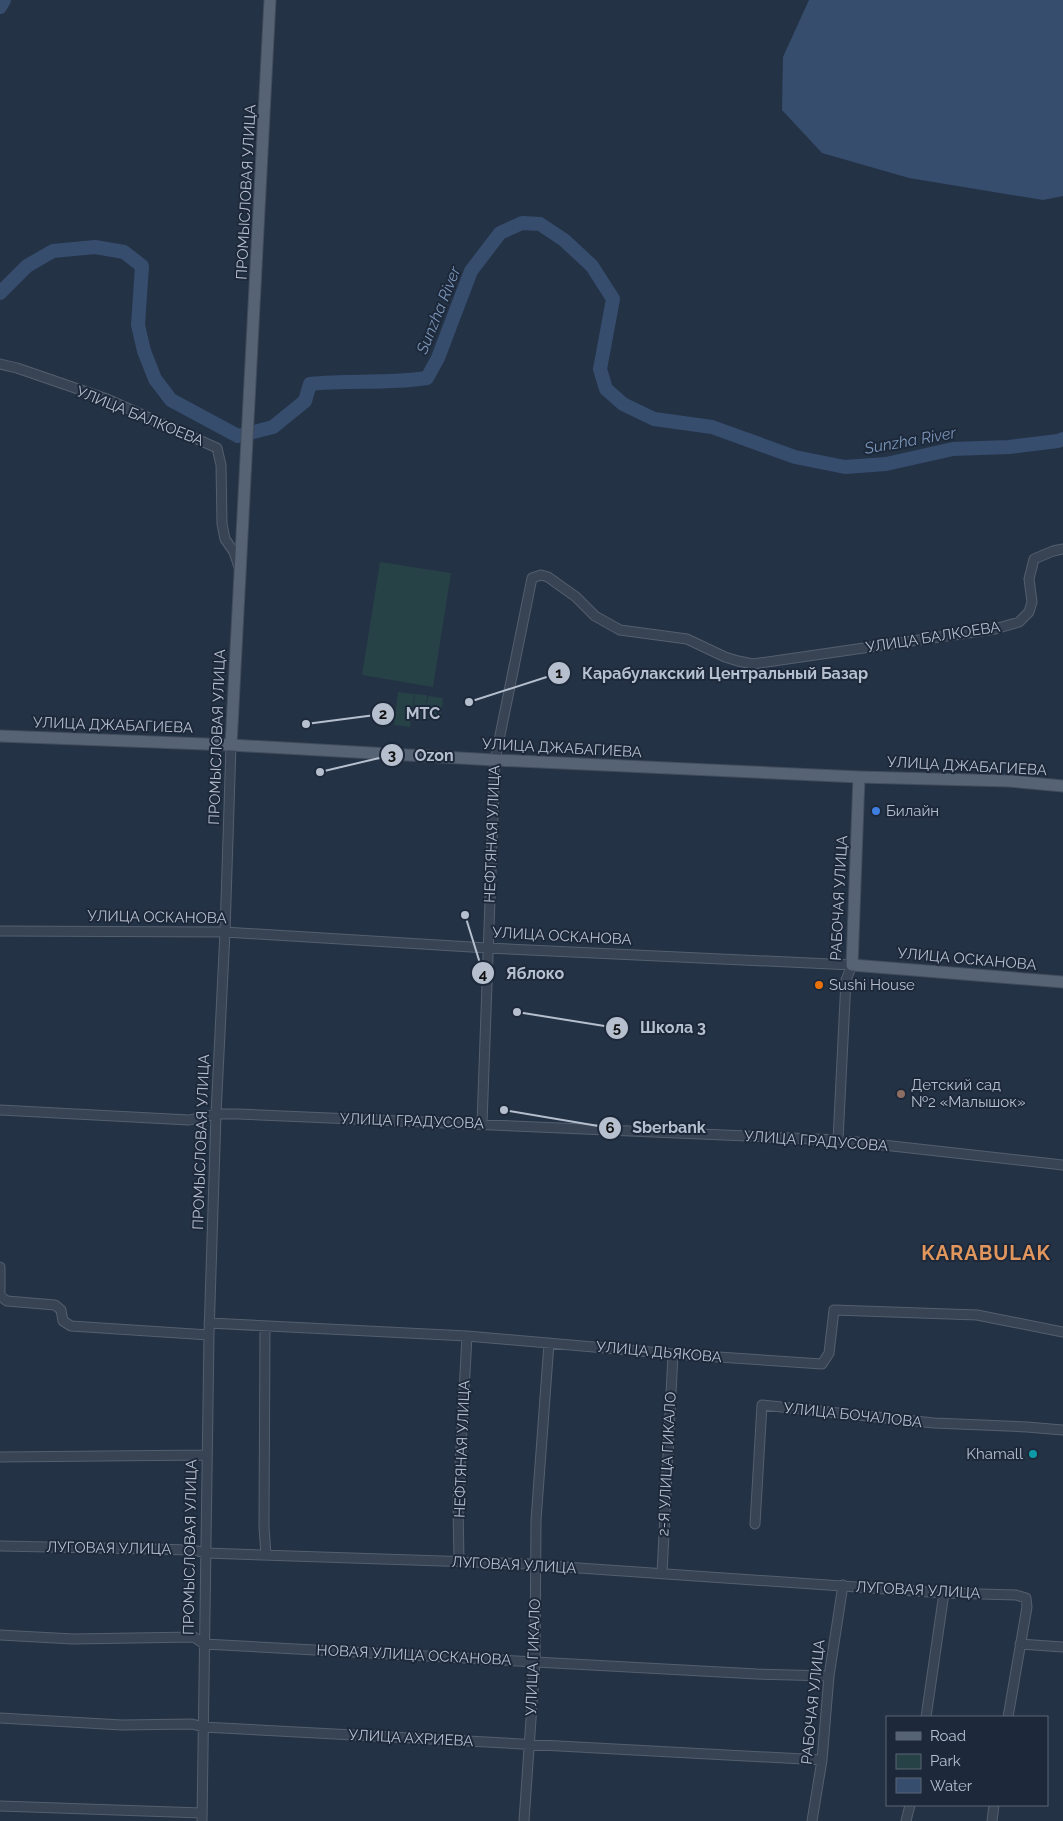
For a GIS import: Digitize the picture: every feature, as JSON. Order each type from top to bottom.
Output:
[{"type":"main road","name":"ПРОМЫСЛОВАЯ УЛИЦА","points":[[232,745],[270,0]]},
{"type":"main road","name":"УЛИЦА ДЖАБАГИЕВА","points":[[0,736],[232,745],[495,760],[859,777],[1010,781],[1063,786]]},
{"type":"main road","name":"РАБОЧАЯ УЛИЦА","points":[[852,965],[859,777]]},
{"type":"main road","name":"УЛИЦА ОСКАНОВА","points":[[852,965],[1063,982]]},
{"type":"street","name":"УЛИЦА БАЛКОЕВА","points":[[0,364],[17,368],[106,399],[217,448],[220,465],[222,524],[225,539],[234,552],[240,569]]},
{"type":"street","name":"УЛИЦА БАЛКОЕВА","points":[[532,578],[541,575],[548,577],[576,597],[596,616],[620,630],[687,639],[738,662],[753,664],[995,629],[1019,622],[1029,612],[1032,602],[1029,579],[1034,560],[1052,551],[1063,549]]},
{"type":"street","name":"НЕФТЯНАЯ УЛИЦА","points":[[482,1124],[495,760],[532,578]]},
{"type":"street","name":"ПРОМЫСЛОВАЯ УЛИЦА","points":[[202,1817],[209,1323],[232,745]]},
{"type":"street","name":"УЛИЦА ОСКАНОВА","points":[[0,931],[225,932],[487,948],[852,965]]},
{"type":"street","name":"РАБОЧАЯ УЛИЦА","points":[[838,1140],[846,980],[852,965]]},
{"type":"street","name":"УЛИЦА ГРАДУСОВА","points":[[0,1110],[189,1120],[216,1114],[838,1140],[1063,1165]]},
{"type":"street","points":[[0,1267],[0,1296],[7,1301],[55,1305],[60,1310],[63,1321],[71,1326],[209,1335]]},
{"type":"street","name":"УЛИЦА ДЬЯКОВА","points":[[209,1323],[467,1336],[673,1354],[822,1364],[829,1352],[834,1310],[977,1314],[1063,1332]]},
{"type":"street","points":[[265,1326],[264,1527],[266,1555]]},
{"type":"street","name":"НЕФТЯНАЯ УЛИЦА","points":[[459,1561],[458,1503],[467,1336]]},
{"type":"street","name":"УЛИЦА ГИКАЛО","points":[[524,1821],[535,1661],[536,1520],[549,1343]]},
{"type":"street","name":"2-Я УЛИЦА ГИКАЛО","points":[[662,1574],[673,1354]]},
{"type":"street","name":"УЛИЦА БОЧАЛОВА","points":[[755,1524],[762,1405],[934,1423],[1063,1430]]},
{"type":"street","points":[[0,1457],[206,1455]]},
{"type":"street","name":"ЛУГОВАЯ УЛИЦА","points":[[0,1546],[194,1550],[205,1553],[530,1564],[536,1566],[944,1593],[1016,1595],[1026,1598],[1027,1607],[1020,1644]]},
{"type":"street","name":"РАБОЧАЯ УЛИЦА","points":[[812,1821],[822,1760],[829,1676],[843,1586]]},
{"type":"street","points":[[926,1716],[944,1593]]},
{"type":"street","name":"НОВАЯ УЛИЦА ОСКАНОВА","points":[[0,1635],[72,1638],[194,1637],[204,1644],[748,1674],[829,1676]]},
{"type":"street","points":[[1008,1716],[1020,1644],[1063,1647]]},
{"type":"street","name":"УЛИЦА АХРИЕВА","points":[[0,1718],[122,1724],[192,1724],[203,1727],[822,1760]]},
{"type":"street","points":[[0,1806],[202,1817]]},
{"type":"street","points":[[906,1821],[910,1806]]},
{"type":"street","points":[[992,1821],[994,1806]]},
{"type":"green space","points":[[380,562],[451,573],[433,687],[362,675]]},
{"type":"green space","points":[[398,692],[414,694],[410,727],[394,725]]},
{"type":"green space","points":[[415,694],[427,695],[426,711],[428,696],[443,698],[440,720],[412,719]]},
{"type":"water","points":[[809,0],[1063,0],[1063,196],[1043,200],[909,178],[822,153],[782,110],[783,57]]},
{"type":"waterway","name":"Sunzha River","points":[[0,7],[4,0]]},
{"type":"waterway","name":"Sunzha River","points":[[0,293],[27,266],[53,251],[95,247],[124,252],[142,266],[138,325],[144,351],[155,379],[171,400],[238,436],[273,427],[305,401],[310,384],[398,381],[427,378],[438,358],[471,271],[500,233],[522,223],[540,224],[564,240],[592,266],[613,299],[600,369],[606,389],[623,404],[654,419],[712,427],[795,457],[845,467],[886,464],[953,449],[1009,447],[1063,439]]},
{"type":"place","name":"Карабулакский Центральный Базар","points":[[469,702]]},
{"type":"place","name":"МТС","points":[[306,724]]},
{"type":"place","name":"Ozon","points":[[320,772]]},
{"type":"place","name":"Билайн","points":[[876,811]]},
{"type":"place","name":"Яблоко","points":[[465,915]]},
{"type":"place","name":"Sushi House","points":[[819,985]]},
{"type":"place","name":"Школа 3","points":[[517,1012]]},
{"type":"place","name":"Детский сад №2 «Малышок»","points":[[901,1094]]},
{"type":"place","name":"Sberbank","points":[[504,1110]]},
{"type":"place","name":"Khamall","points":[[1033,1454]]},
{"type":"district","name":"KARABULAK","points":[[986,1253]]}]
